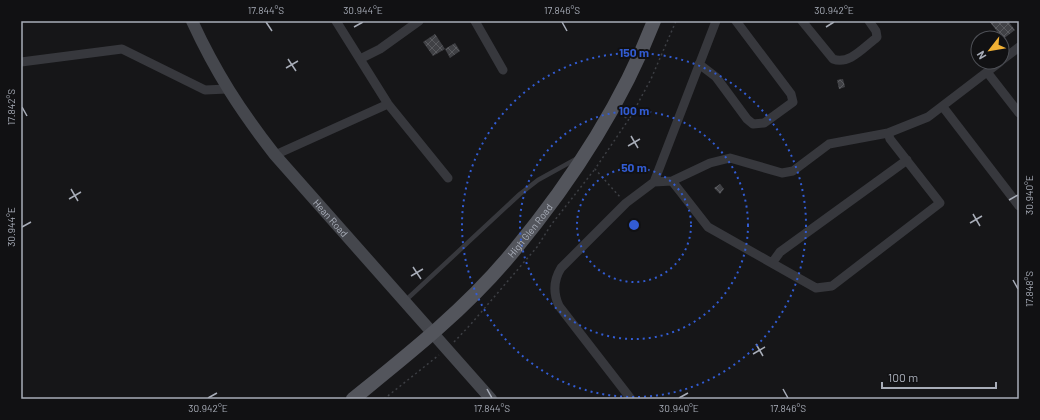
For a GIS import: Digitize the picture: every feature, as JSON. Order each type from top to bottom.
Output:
[{"type":"main road","name":"High Glen Road","points":[[353,399],[458,310],[506,260],[548,207],[611,111],[638,58],[654,21]]},
{"type":"street","name":"Hean Road","points":[[192,21],[215,70],[245,117],[275,155],[491,399]]},
{"type":"street","points":[[336,21],[388,104],[448,178]]},
{"type":"street","points":[[360,59],[380,49],[419,21]]},
{"type":"street","points":[[475,21],[503,70]]},
{"type":"street","points":[[654,182],[716,21]]},
{"type":"street","points":[[699,64],[716,77],[747,119],[753,124],[764,123],[793,102],[791,94],[736,21]]},
{"type":"street","points":[[802,21],[833,59],[839,61],[850,58],[875,40],[877,36],[876,31],[869,21]]},
{"type":"street","points":[[1010,54],[1019,47]]},
{"type":"street","points":[[21,62],[122,49],[205,90],[227,89]]},
{"type":"street","points":[[632,399],[559,306],[554,297],[556,276],[561,268],[626,203],[654,182],[672,180],[710,163],[730,158],[782,173],[793,171],[829,144],[888,133],[928,117],[990,70]]},
{"type":"street","points":[[987,72],[1019,113]]},
{"type":"street","points":[[275,155],[388,104]]},
{"type":"street","points":[[943,107],[1019,206]]},
{"type":"street","points":[[672,180],[708,227],[816,288],[832,286],[940,203],[890,139],[888,133]]},
{"type":"street","points":[[772,263],[780,252],[907,160]]},
{"type":"lane","points":[[404,301],[520,194],[538,180],[584,154]]},
{"type":"path","points":[[384,399],[446,349],[471,324],[537,247],[551,224],[595,169],[629,119],[651,79],[676,21]]},
{"type":"path","points":[[611,111],[629,119]]},
{"type":"path","points":[[595,169],[626,203]]},
{"type":"building","points":[[989,21],[1008,21],[1015,30],[1010,34],[1010,30],[996,30]]},
{"type":"building","points":[[435,34],[445,49],[433,56],[423,42]]},
{"type":"building","points":[[455,43],[460,51],[450,58],[445,49]]},
{"type":"building","points":[[843,79],[845,87],[839,89],[837,80]]},
{"type":"building","points":[[720,184],[724,189],[720,194],[714,188]]}]
